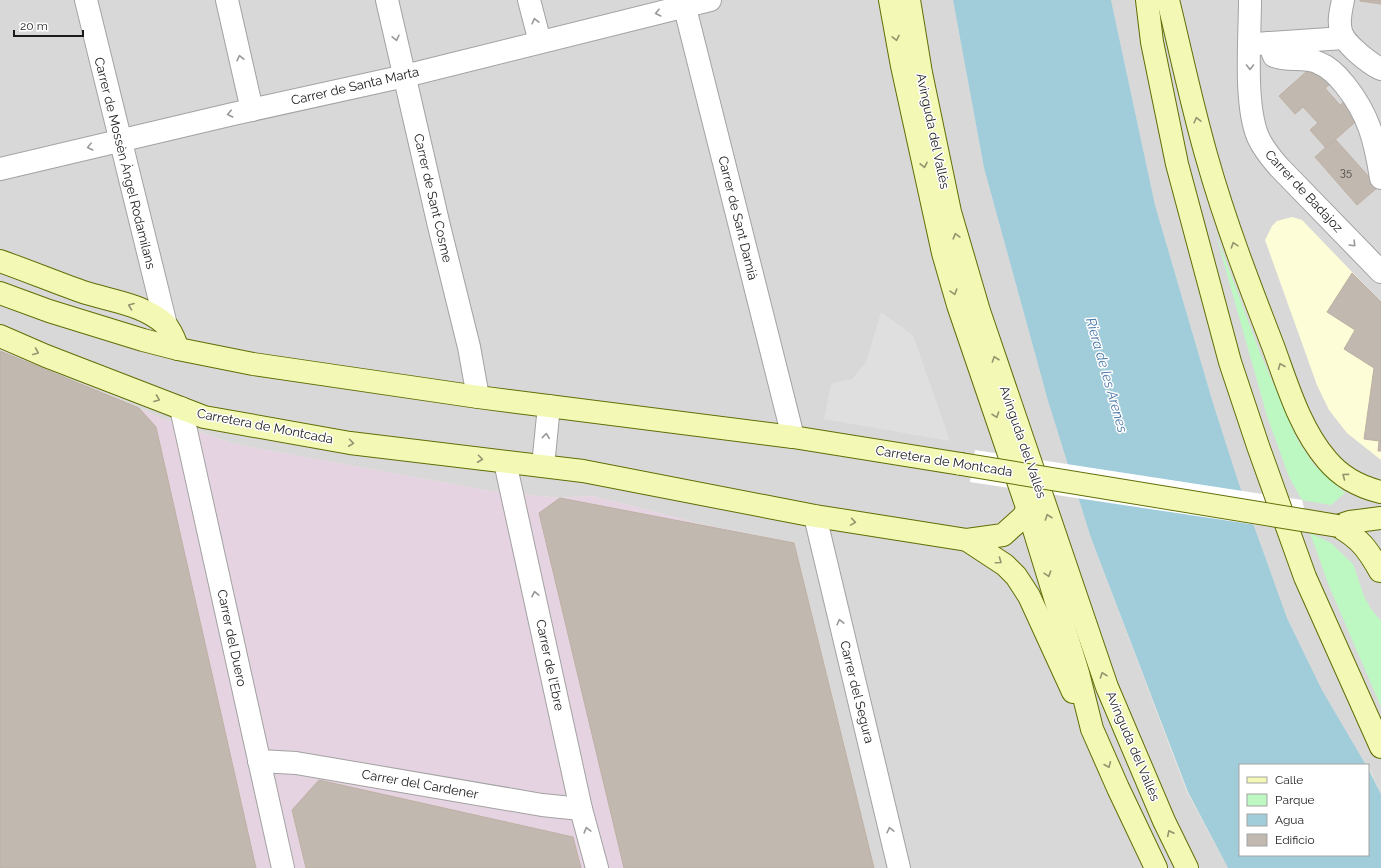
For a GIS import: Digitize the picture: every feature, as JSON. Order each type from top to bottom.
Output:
[{"type":"main road","name":"Avinguda del Vallès","points":[[890,0],[900,59],[943,253],[958,305],[1028,510],[1078,673],[1092,729],[1156,868]]},
{"type":"main road","points":[[899,0],[912,25]]},
{"type":"main road","name":"Avinguda del Vallès","points":[[908,0],[950,212],[963,262],[1107,687],[1164,821],[1187,868]]},
{"type":"main road","points":[[1147,0],[1152,42],[1177,164],[1230,362],[1258,446],[1305,577],[1381,747]]},
{"type":"main road","points":[[1168,0],[1206,157],[1255,301],[1300,414],[1318,448],[1339,472],[1363,486],[1381,492]]},
{"type":"main road","points":[[0,260],[84,292],[149,313],[166,325],[173,335],[178,349]]},
{"type":"main road","name":"Carretera de Montcada","points":[[0,292],[76,320],[178,349],[253,364],[478,397],[793,437],[1338,526],[1353,535],[1368,549],[1381,572]]},
{"type":"main road","name":"Carretera de Montcada","points":[[0,336],[46,356],[204,417],[350,442],[583,471],[815,516],[966,540]]},
{"type":"main road","points":[[966,540],[1003,535],[1016,524],[1028,510],[1039,489]]},
{"type":"main road","name":"Carretera de Montcada","points":[[1338,526],[1350,522],[1381,518]]},
{"type":"main road","points":[[966,540],[1005,565],[1020,582],[1029,596],[1063,673],[1092,729]]},
{"type":"main road","points":[[1381,546],[1381,572]]},
{"type":"street","name":"Carrer de Mossèn Àngel Rodamilans","points":[[86,0],[119,140],[166,325]]},
{"type":"street","points":[[226,0],[252,110]]},
{"type":"street","name":"Carrer de Sant Cosme","points":[[387,0],[437,218],[469,347],[478,397]]},
{"type":"street","points":[[529,0],[540,42]]},
{"type":"street","name":"Carrer de Santa Marta","points":[[0,169],[119,140],[405,76],[630,19],[684,3],[710,0]]},
{"type":"street","name":"Carrer de Badajoz","points":[[1250,0],[1259,44],[1252,110],[1258,137],[1266,152],[1381,272]]},
{"type":"street","points":[[1343,0],[1340,24],[1341,33],[1359,53],[1381,69]]},
{"type":"street","name":"Carrer de Sant Damià","points":[[684,3],[793,437]]},
{"type":"street","points":[[1259,44],[1344,38]]},
{"type":"street","points":[[1259,44],[1274,56],[1281,59],[1299,59],[1319,63],[1341,80],[1362,107],[1367,118],[1372,132],[1381,178]]},
{"type":"street","points":[[543,466],[549,406]]},
{"type":"street","name":"Carrer del Duero","points":[[181,408],[283,868]]},
{"type":"street","name":"Carrer de l'Ebre","points":[[505,462],[581,809],[597,868]]},
{"type":"street","name":"Carrer del Segura","points":[[815,516],[900,868]]},
{"type":"street","name":"Carrer del Cardener","points":[[259,761],[296,763],[542,805],[581,809]]},
{"type":"shaded area","points":[[0,0],[953,0],[984,168],[1048,401],[1091,538],[1187,792],[1228,868],[874,868],[794,543],[701,524],[593,496],[560,498],[490,491],[234,444],[164,419],[0,351]]},
{"type":"shaded area","points":[[1111,0],[1381,0],[1381,794],[1369,764],[1365,764],[1322,690],[1287,618],[1238,481],[1213,403],[1155,205]]},
{"type":"shaded area","points":[[1292,217],[1302,220],[1381,302],[1381,460],[1347,433],[1329,410],[1317,385],[1265,240],[1272,226],[1277,221]]},
{"type":"shaded area","points":[[881,312],[913,335],[950,441],[824,419],[831,384],[852,379],[866,362]]},
{"type":"shaded area","points":[[0,351],[164,419],[234,444],[490,491],[560,498],[593,496],[701,524],[794,543],[874,868],[0,868]]},
{"type":"green space","points":[[1216,235],[1260,353],[1297,439],[1314,465],[1345,493],[1331,505],[1302,500],[1289,477],[1267,416]]},
{"type":"green space","points":[[1310,533],[1331,543],[1353,564],[1364,596],[1371,609],[1381,621],[1381,707],[1329,586]]},
{"type":"water","name":"Riera de les Arenes","points":[[953,0],[1111,0],[1155,205],[1213,403],[1238,481],[1287,618],[1322,690],[1365,764],[1239,764],[1239,856],[1369,856],[1369,770],[1381,794],[1381,868],[1228,868],[1188,792],[1091,538],[1048,401],[984,168]]},
{"type":"pier","points":[[975,450],[1302,500],[1310,533],[970,482]]},
{"type":"building","points":[[1381,0],[1381,4],[1360,1]]},
{"type":"building","points":[[1316,63],[1333,82],[1325,88],[1340,105],[1349,98],[1363,115],[1326,148],[1310,130],[1318,123],[1303,107],[1295,114],[1279,96]]},
{"type":"building","points":[[1335,139],[1378,187],[1357,205],[1315,157]]},
{"type":"building","points":[[1352,273],[1381,302],[1381,451],[1378,451],[1379,441],[1364,439],[1374,368],[1344,349],[1355,330],[1327,312]]},
{"type":"building","points":[[0,351],[139,408],[156,427],[256,868],[0,868]]},
{"type":"building","points":[[560,498],[794,543],[874,868],[624,868],[539,513]]},
{"type":"building","points":[[319,780],[573,837],[581,868],[306,868],[292,810]]}]
